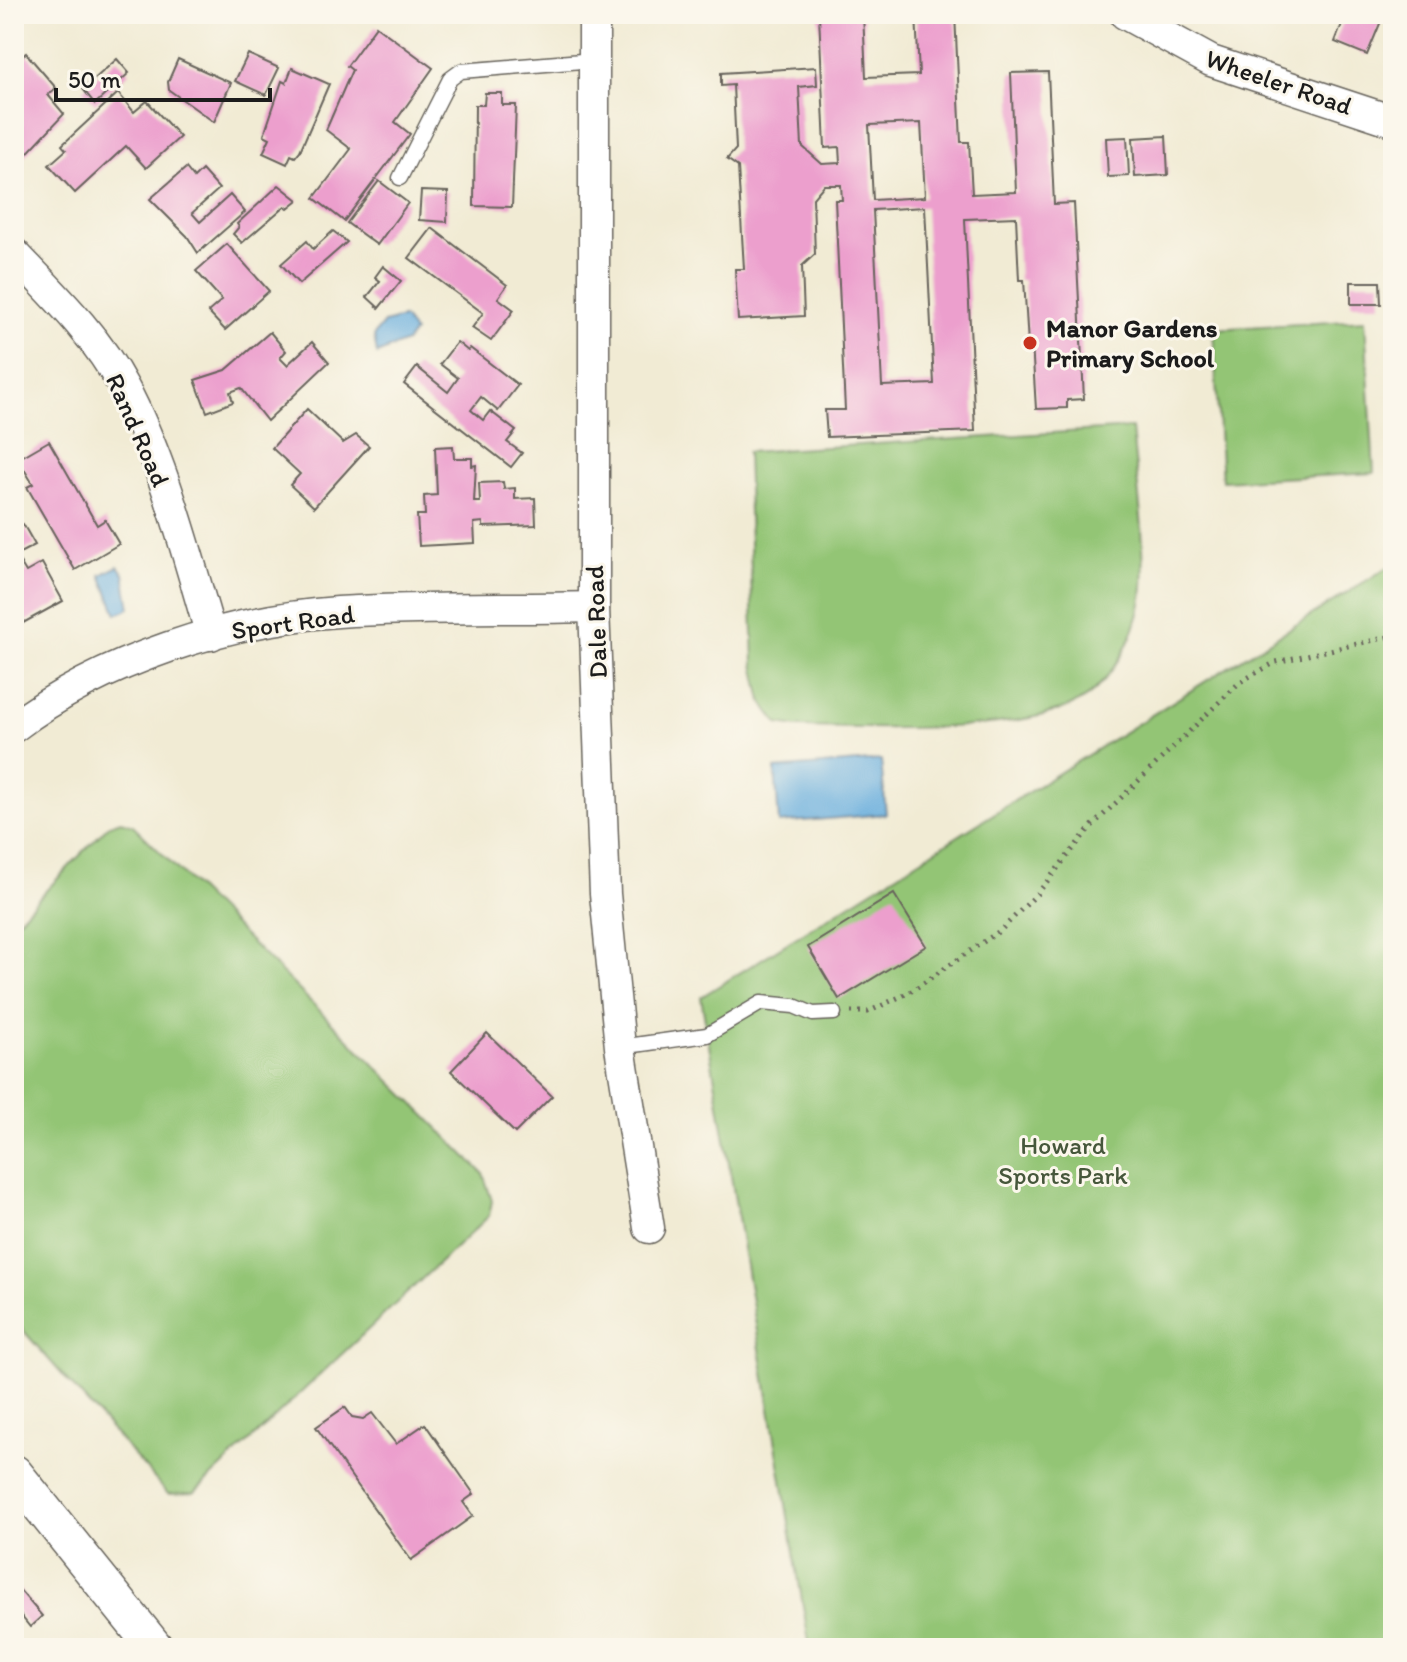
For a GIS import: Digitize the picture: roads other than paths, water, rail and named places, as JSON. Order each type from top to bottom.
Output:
[{"type":"street","name":"Dale Road","points":[[594,14],[594,607],[605,894],[620,1047],[649,1228]]},
{"type":"street","name":"Wheeler Road","points":[[1125,14],[1211,61],[1393,121]]},
{"type":"street","name":"Rand Road","points":[[14,253],[87,331],[123,385],[173,510],[211,635]]},
{"type":"street","name":"Sport Road","points":[[14,727],[113,667],[211,635],[271,621],[336,612],[594,607]]},
{"type":"street","points":[[14,1473],[155,1648]]},
{"type":"lane","points":[[400,178],[450,79],[461,71],[594,60]]},
{"type":"lane","points":[[620,1047],[707,1035],[761,1003],[794,1006],[813,1014],[834,1013]]},
{"type":"water","points":[[403,318],[414,332],[406,342],[377,354],[374,335],[384,323]]},
{"type":"water","points":[[118,566],[124,574],[130,608],[117,614],[101,575]]},
{"type":"water","points":[[881,760],[886,814],[779,823],[775,769]]},
{"type":"place","name":"Manor Gardens Primary School","points":[[1030,343]]},
{"type":"park label","name":"Howard Sports Park","points":[[1063,1160]]}]
